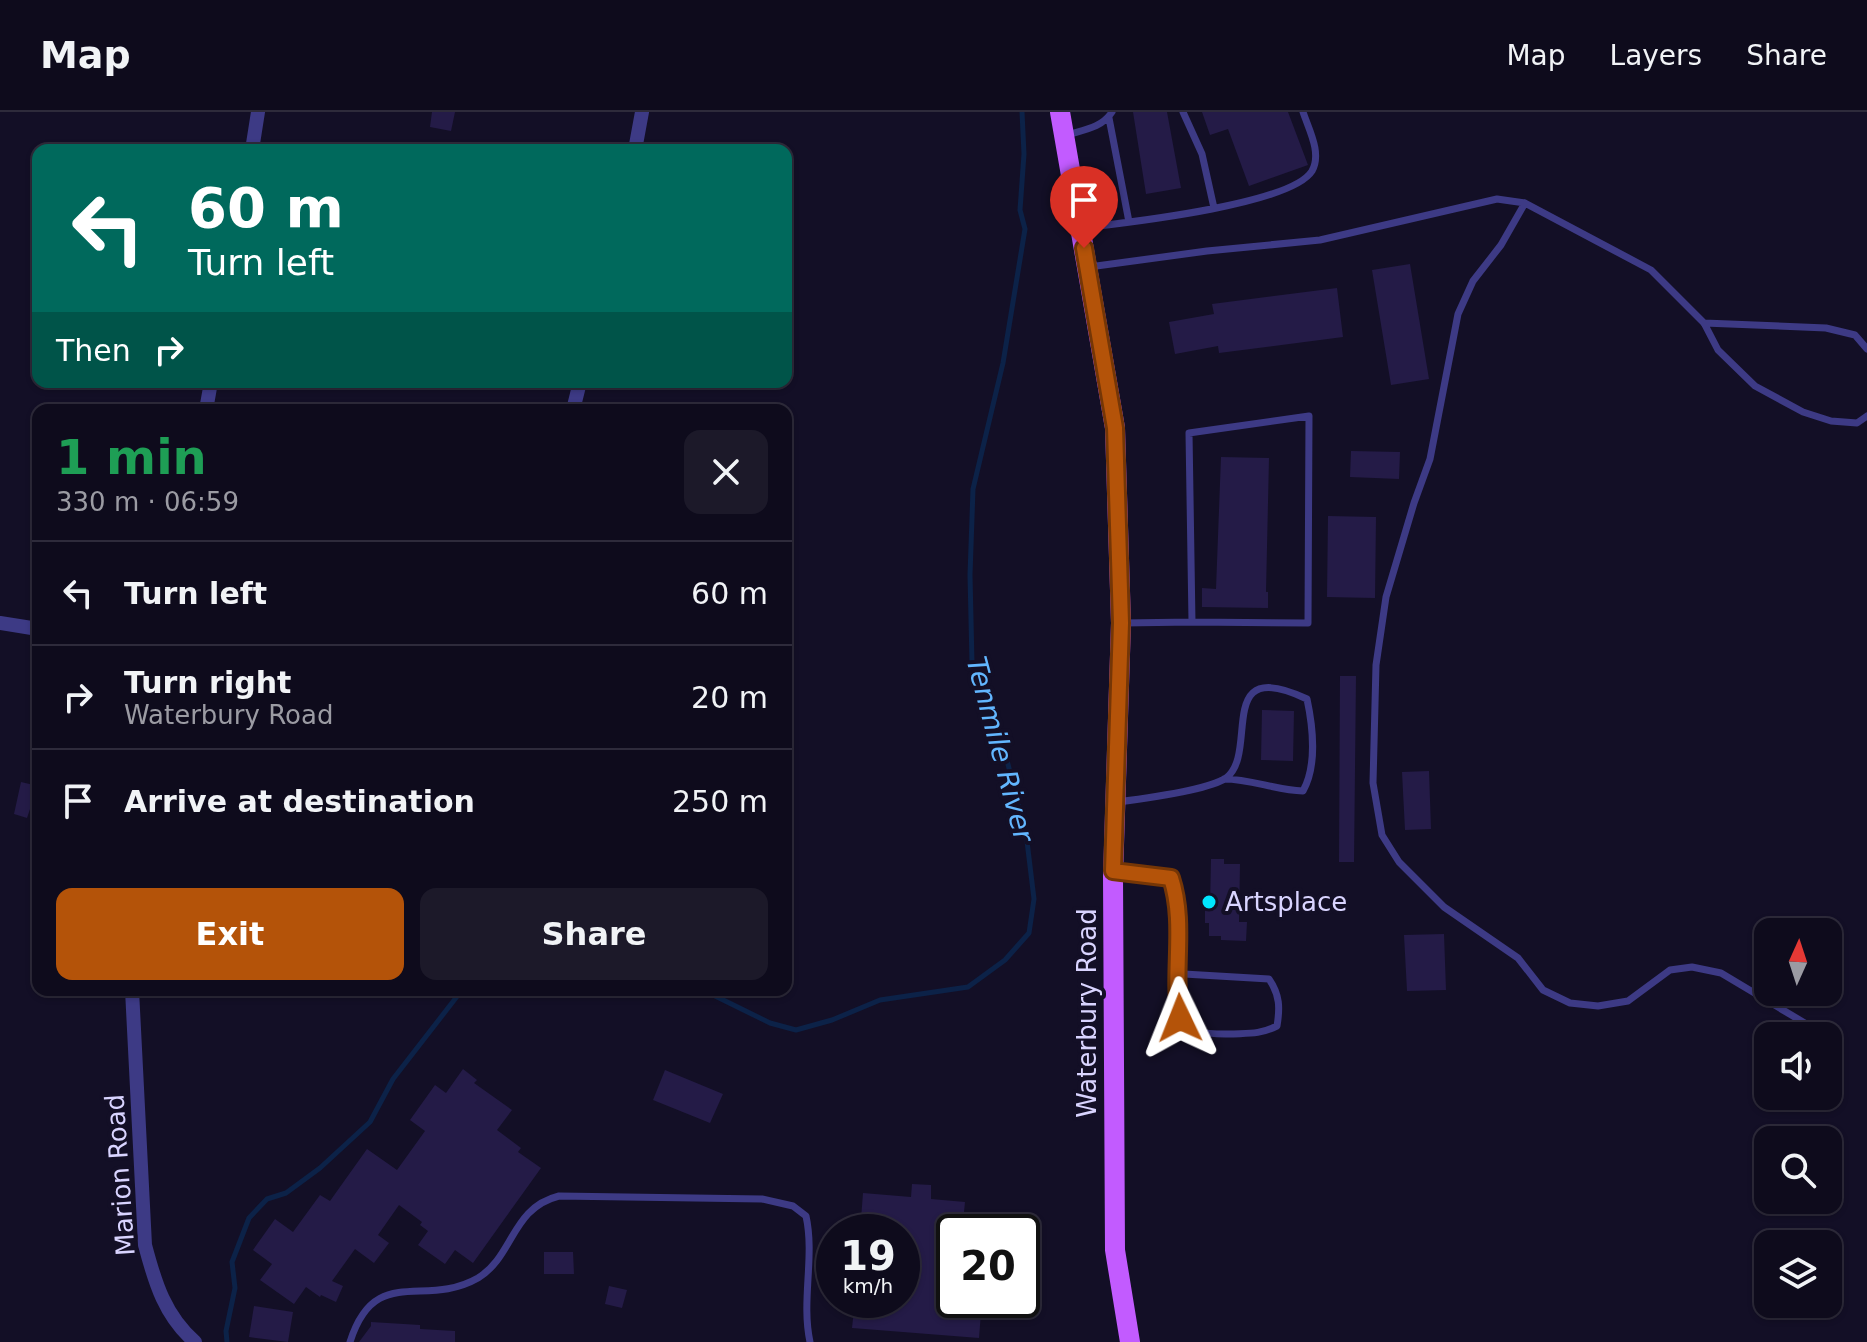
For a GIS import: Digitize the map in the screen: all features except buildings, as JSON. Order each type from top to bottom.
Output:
[{"type":"main road","name":"Waterbury Road","points":[[1060,112],[1115,428],[1121,623],[1113,871],[1115,1250],[1130,1342]]},
{"type":"street","points":[[253,144],[258,112]]},
{"type":"street","points":[[636,144],[642,112]]},
{"type":"street","points":[[0,623],[32,628]]},
{"type":"street","name":"Marion Road","points":[[132,996],[145,1245],[156,1286],[167,1311],[195,1342]]},
{"type":"lane","points":[[1183,112],[1202,154],[1214,208]]},
{"type":"lane","points":[[1080,228],[1255,200],[1299,182],[1310,174],[1316,160],[1315,146],[1303,112]]},
{"type":"lane","points":[[1064,136],[1098,126],[1110,115]]},
{"type":"lane","points":[[1110,115],[1129,222]]},
{"type":"lane","points":[[1087,267],[1320,240],[1497,199],[1525,203],[1651,270],[1704,323],[1718,350],[1755,386],[1803,412],[1831,421],[1857,423],[1867,416]]},
{"type":"lane","points":[[1525,203],[1501,245],[1473,281],[1458,314],[1430,459],[1386,597],[1376,665],[1373,783],[1382,835],[1399,862],[1444,907],[1518,958],[1543,990],[1570,1003],[1598,1006],[1628,1001],[1670,970],[1692,967],[1721,973],[1803,1022]]},
{"type":"lane","points":[[1704,323],[1826,328],[1855,335],[1867,349]]},
{"type":"lane","points":[[1121,623],[1308,623],[1309,416],[1189,433],[1192,622]]},
{"type":"lane","points":[[1115,802],[1160,796],[1224,779],[1241,779],[1282,791],[1303,791],[1310,778],[1312,721],[1307,699],[1278,689],[1256,689],[1250,694],[1238,757],[1233,770],[1224,779]]},
{"type":"lane","points":[[1113,871],[1171,878],[1176,893],[1179,967],[1176,999],[1180,1018],[1191,1031],[1202,1034],[1261,1034],[1277,1026],[1280,1007],[1269,979],[1184,974],[1179,967]]},
{"type":"lane","points":[[350,1342],[355,1325],[376,1298],[455,1287],[479,1277],[493,1264],[529,1210],[545,1200],[559,1196],[673,1196],[762,1199],[793,1206],[806,1216],[810,1233],[806,1304],[810,1342]]},
{"type":"waterway","name":"Tenmile River","points":[[715,996],[770,1023],[796,1030],[832,1020],[880,1000],[968,987],[1005,960],[1029,933],[1034,899],[1026,833],[1005,753],[972,663],[970,575],[973,489],[1003,363],[1025,229],[1020,210],[1024,154],[1022,112]]},
{"type":"waterway","name":"Tenmile River","points":[[227,1342],[226,1331],[235,1288],[232,1262],[249,1218],[267,1199],[286,1193],[320,1168],[370,1122],[393,1079],[457,996]]},
{"type":"place","name":"Artsplace","points":[[1209,902]]},
{"type":"route","points":[[1084,248],[1115,428],[1121,623],[1113,871],[1171,878],[1178,917],[1176,999],[1180,1018]]}]
